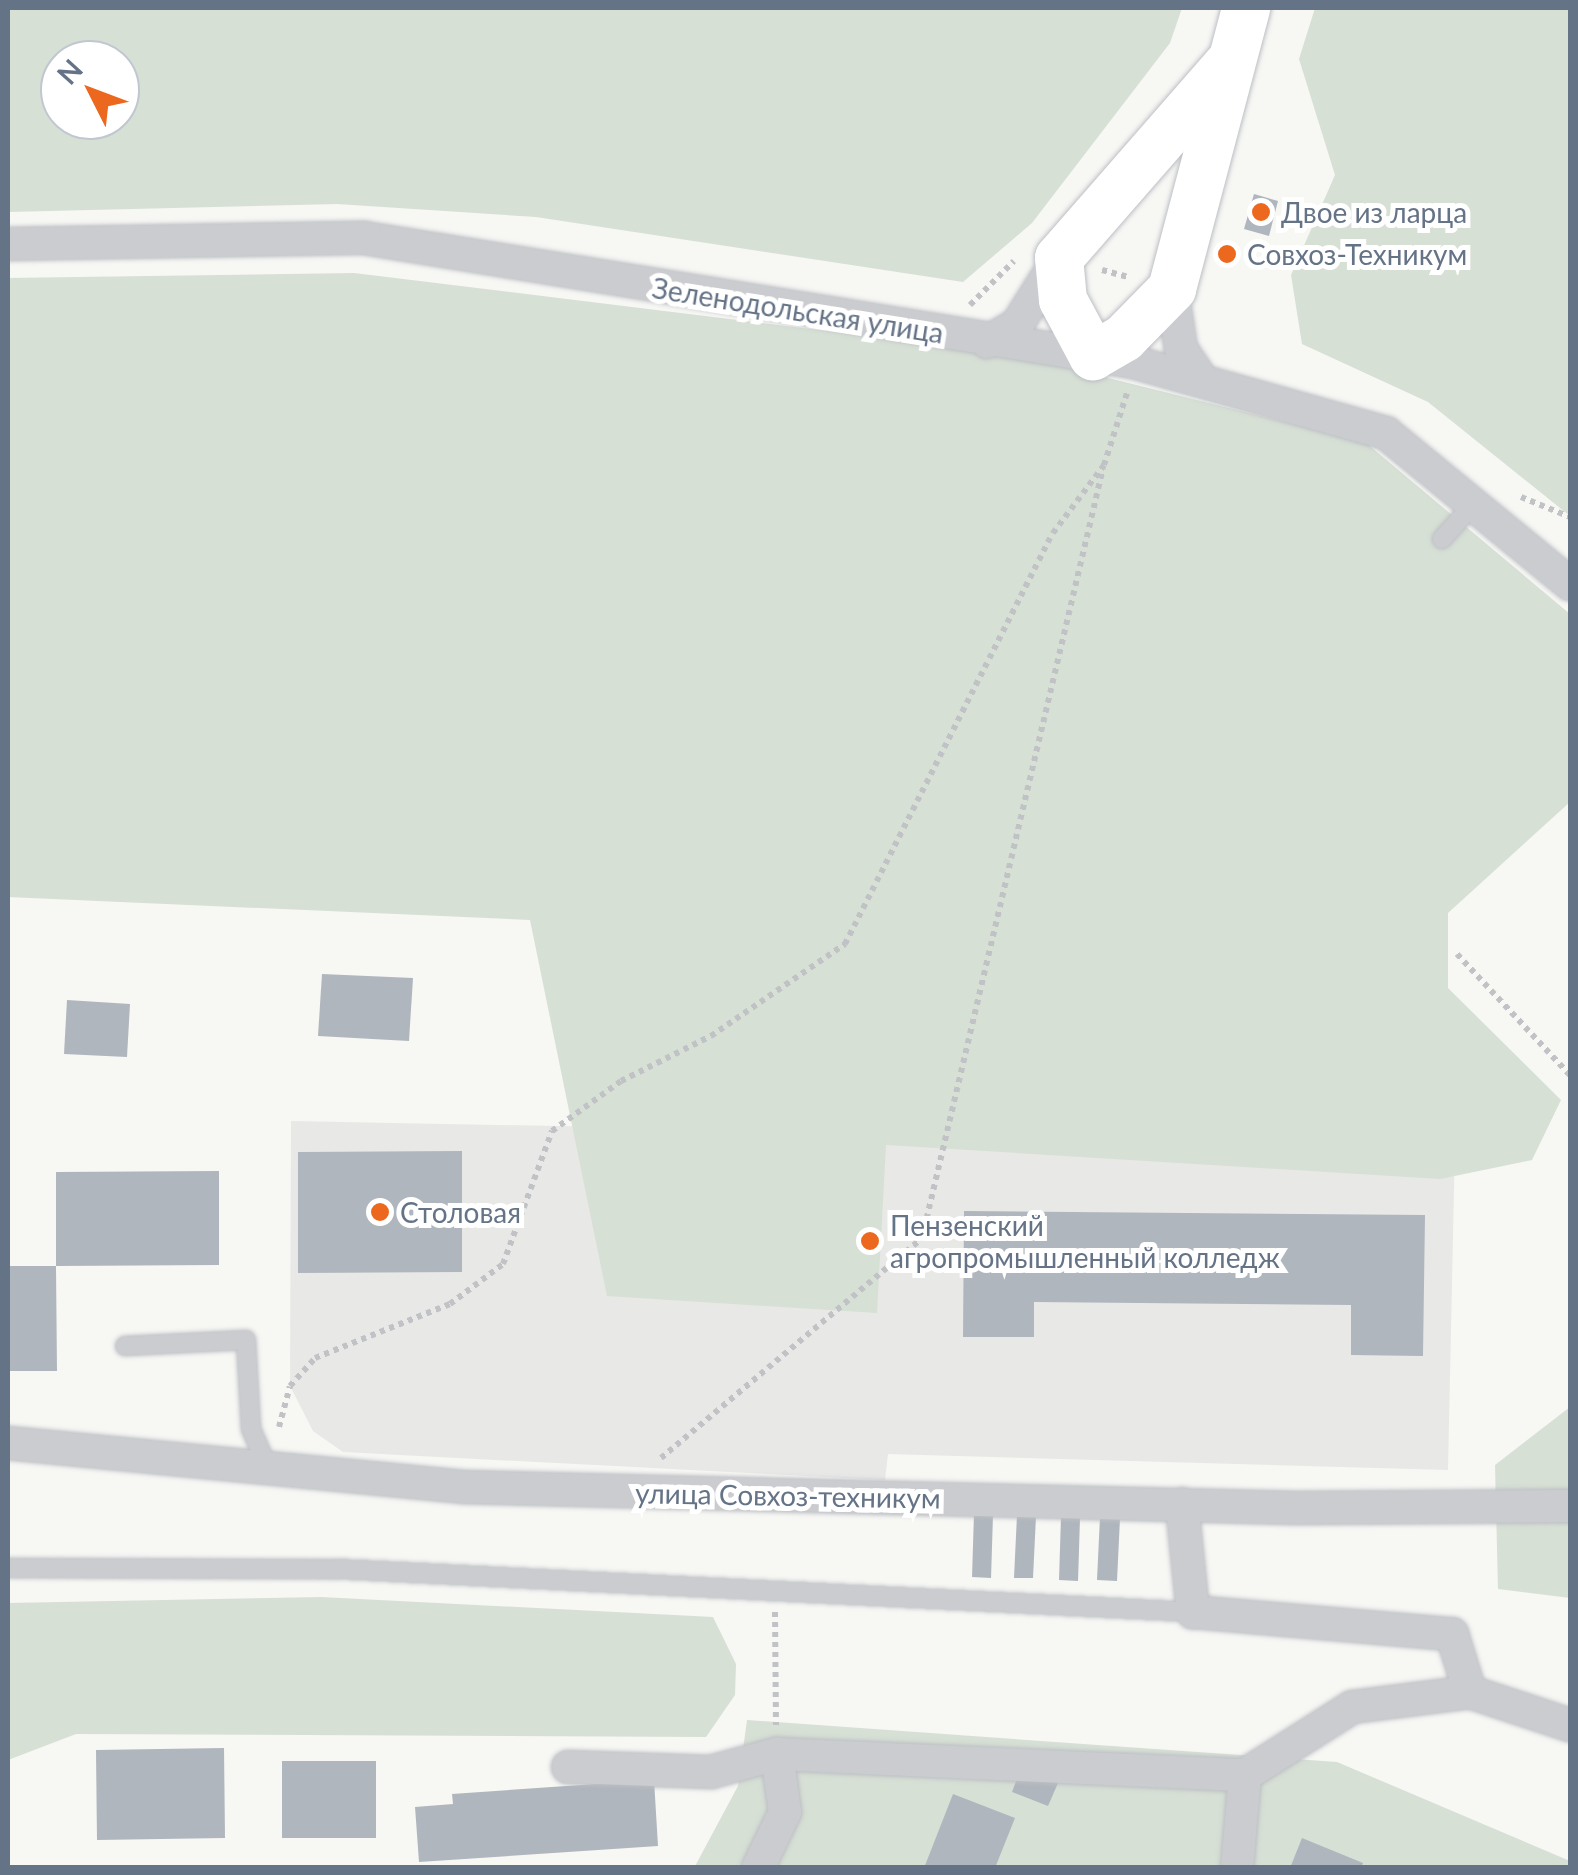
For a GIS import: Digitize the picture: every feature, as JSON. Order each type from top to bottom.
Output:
[{"type":"street","points":[[1071,261],[1063,300],[1113,359],[1153,284],[1246,8]]},
{"type":"street","points":[[987,342],[1017,325],[1230,62]]},
{"type":"street","name":"Зеленодольская улица","points":[[8,244],[364,238],[987,342],[1113,359],[1200,379],[1386,433],[1570,584]]},
{"type":"street","points":[[1153,284],[1181,349],[1200,379]]},
{"type":"street","name":"улица Совхоз-техникум","points":[[8,1443],[463,1486],[1182,1504],[1570,1506]]},
{"type":"street","points":[[1182,1504],[1192,1612],[1355,1631],[1452,1634],[1470,1692]]},
{"type":"street","points":[[568,1766],[711,1772],[777,1754],[1245,1774],[1352,1707],[1470,1692],[1570,1725]]},
{"type":"street","points":[[758,1868],[785,1812],[777,1754]]},
{"type":"street","points":[[1237,1868],[1245,1774]]},
{"type":"lane","points":[[1442,540],[1471,507],[1479,509]]},
{"type":"lane","points":[[125,1346],[246,1340],[251,1429],[268,1468]]},
{"type":"lane","points":[[8,1568],[339,1569],[1192,1612]]},
{"type":"path","points":[[1071,261],[1153,284]]},
{"type":"path","points":[[622,1490],[922,1238],[1104,465],[1113,359]]},
{"type":"path","points":[[268,1468],[290,1386],[315,1358],[450,1304],[503,1264],[552,1131],[621,1081],[711,1036],[844,944],[1053,533],[1104,465]]},
{"type":"path","points":[[1458,954],[1570,1075]]},
{"type":"path","points":[[775,1591],[776,1706]]},
{"type":"shaded area","points":[[8,8],[1182,8],[1170,43],[1032,223],[963,282],[536,217],[337,204],[8,212]]},
{"type":"shaded area","points":[[1315,8],[1570,8],[1570,516],[1428,402],[1302,344],[1291,275],[1335,175],[1299,59]]},
{"type":"shaded area","points":[[354,273],[1008,353],[1365,442],[1570,614],[1570,802],[1448,913],[1448,988],[1561,1100],[1532,1160],[1440,1179],[886,1145],[877,1313],[607,1296],[530,920],[8,897],[8,278]]},
{"type":"shaded area","name":"Пензенский агропромышленный колледж","points":[[291,1121],[1455,1143],[1448,1470],[888,1454],[885,1480],[343,1452],[313,1431],[290,1386]]},
{"type":"shaded area","points":[[1570,1407],[1570,1598],[1498,1589],[1495,1465]]},
{"type":"shaded area","points":[[321,1597],[713,1617],[736,1664],[735,1695],[706,1737],[76,1734],[8,1760],[8,1603]]},
{"type":"shaded area","points":[[747,1720],[1337,1762],[1570,1861],[1570,1868],[694,1868],[738,1786]]},
{"type":"building","points":[[1254,194],[1278,201],[1269,236],[1244,229]]},
{"type":"building","points":[[322,974],[413,978],[409,1041],[318,1036]]},
{"type":"building","points":[[67,1000],[130,1004],[127,1057],[64,1054]]},
{"type":"building","name":"Столовая","points":[[462,1151],[462,1272],[298,1273],[298,1152]]},
{"type":"building","points":[[219,1171],[219,1265],[56,1266],[56,1172]]},
{"type":"building","points":[[964,1211],[1425,1215],[1423,1356],[1351,1355],[1351,1305],[1034,1302],[1034,1337],[963,1337]]},
{"type":"building","points":[[8,1266],[56,1266],[57,1371],[8,1371]]},
{"type":"building","points":[[974,1513],[993,1514],[991,1578],[972,1577]]},
{"type":"building","points":[[1017,1515],[1036,1516],[1033,1578],[1014,1578]]},
{"type":"building","points":[[1061,1517],[1080,1518],[1078,1581],[1059,1580]]},
{"type":"building","points":[[1100,1517],[1120,1518],[1117,1581],[1097,1580]]},
{"type":"building","points":[[224,1748],[225,1838],[97,1840],[96,1750]]},
{"type":"building","points":[[282,1761],[376,1761],[376,1838],[282,1838]]},
{"type":"building","points":[[1021,1768],[1058,1783],[1048,1806],[1012,1792]]},
{"type":"building","points":[[654,1780],[658,1846],[419,1862],[415,1807],[453,1804],[452,1794]]},
{"type":"building","points":[[953,1794],[1015,1818],[995,1868],[924,1868]]},
{"type":"building","points":[[1302,1838],[1363,1863],[1361,1868],[1290,1868]]},
{"type":"place","name":"Двое из ларца","points":[[1261,212]]},
{"type":"place","name":"Совхоз-Техникум","points":[[1227,254]]},
{"type":"place","name":"Столовая","points":[[380,1212]]},
{"type":"place","name":"Пензенский агропромышленный колледж","points":[[870,1241]]}]
